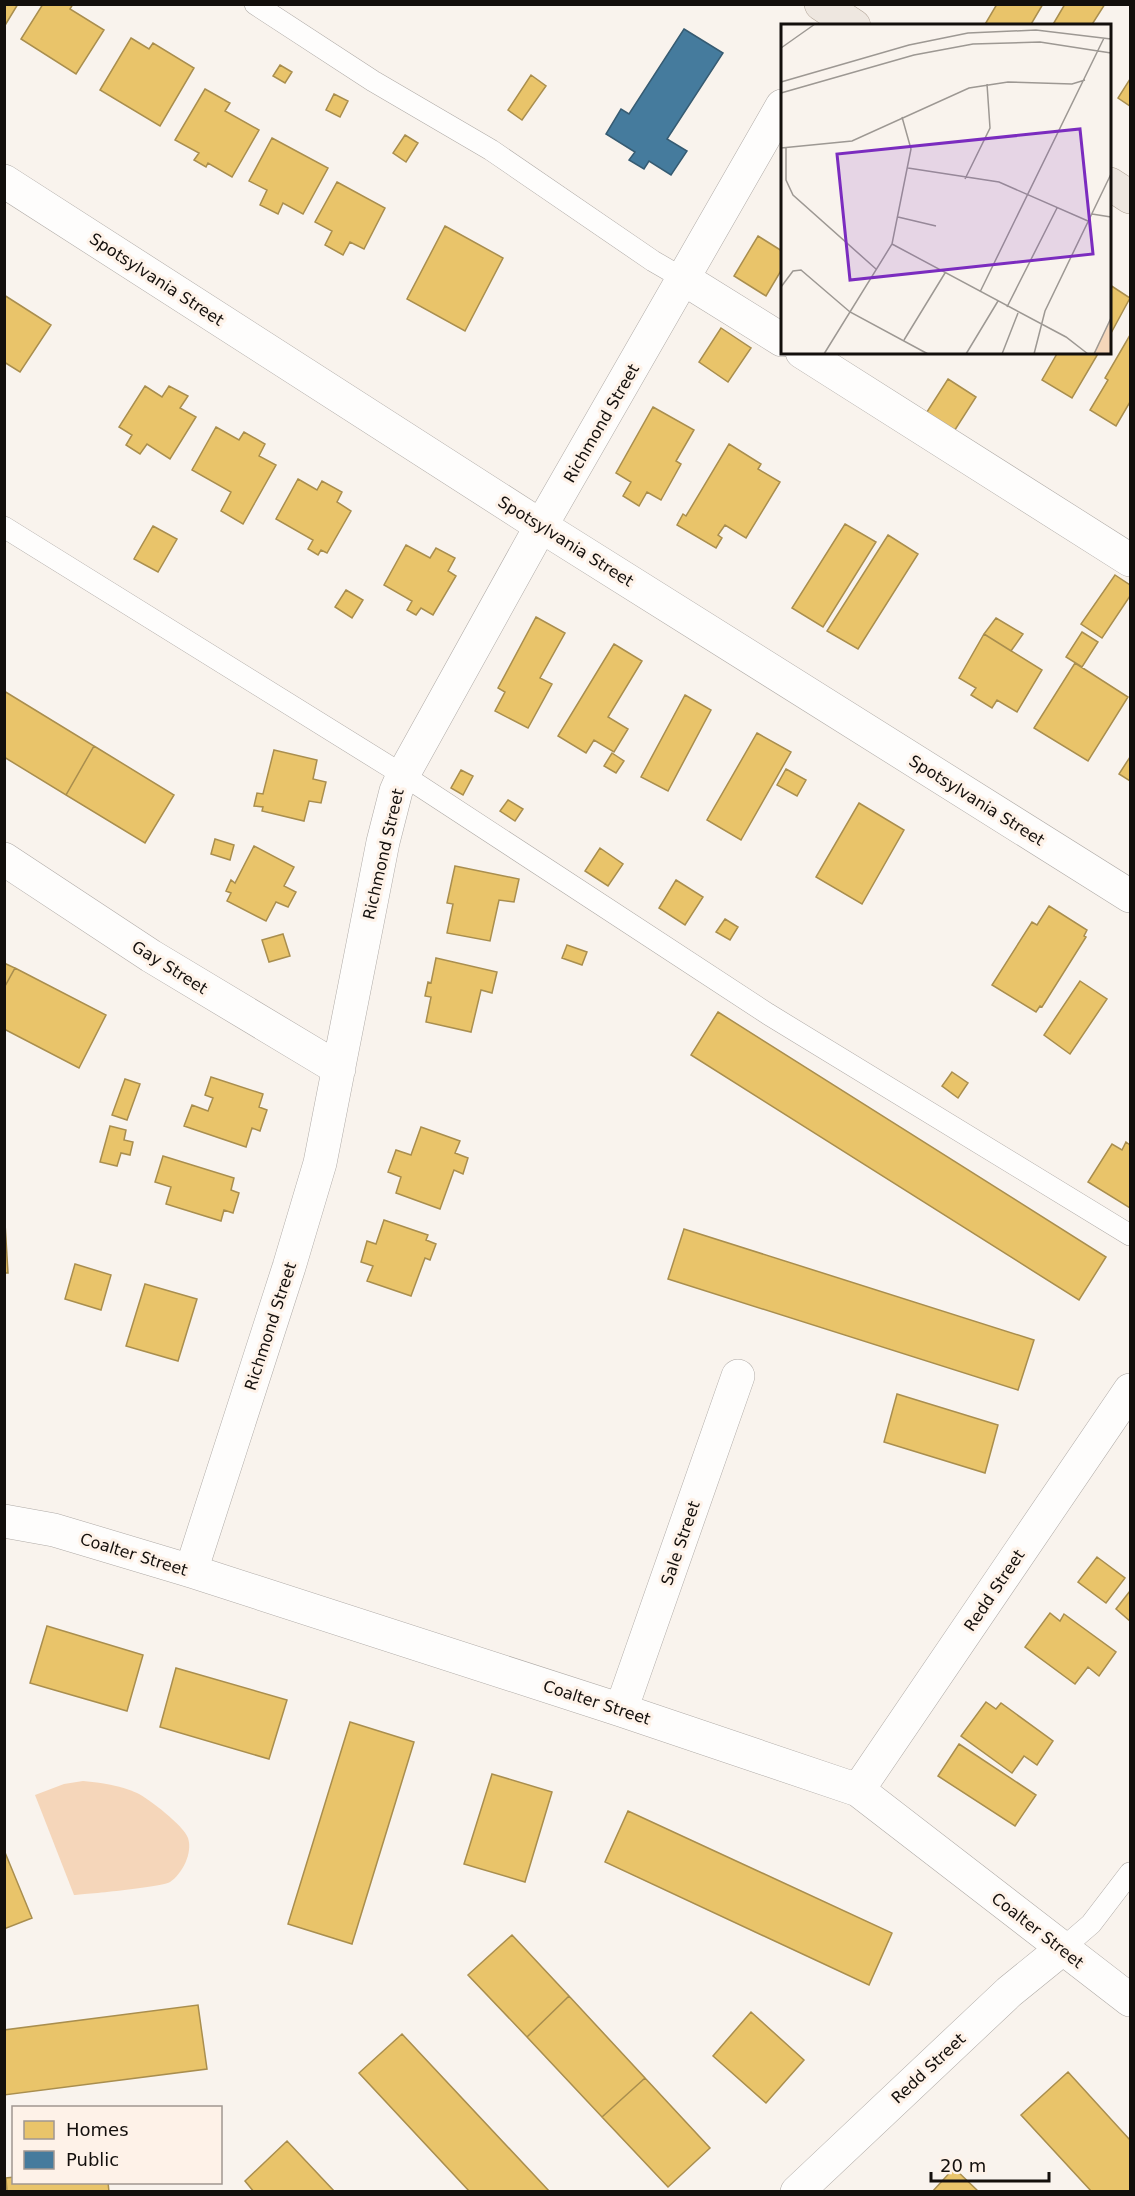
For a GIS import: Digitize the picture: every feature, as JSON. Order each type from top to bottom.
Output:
[{"type":"main road","points":[[1111,185],[1131,196]]},
{"type":"street","name":"Richmond Street","points":[[191,1571],[320,1163],[383,842],[396,791],[422,738],[541,526],[781,109]]},
{"type":"street","name":"Spotsylvania Street","points":[[4,181],[541,526],[1131,896]]},
{"type":"street","points":[[684,279],[781,339]]},
{"type":"street","points":[[804,354],[1131,560]]},
{"type":"street","name":"Gay Street","points":[[4,859],[151,956],[339,1070]]},
{"type":"street","name":"Sale Street","points":[[621,1710],[738,1377]]},
{"type":"street","name":"Redd Street","points":[[858,1790],[1131,1390]]},
{"type":"street","name":"Coalter Street","points":[[4,1521],[54,1530],[191,1571],[621,1710],[858,1790],[1131,2000]]},
{"type":"street","name":"Redd Street","points":[[797,2192],[1009,1992],[1062,1948]]},
{"type":"lane","points":[[255,4],[373,81],[491,150],[653,261],[684,279]]},
{"type":"lane","points":[[4,527],[403,775],[768,1014],[1131,1235]]},
{"type":"lane","points":[[1062,1948],[1091,1924],[1131,1872]]},
{"type":"shaded area","points":[[83,1781],[117,1786],[137,1793],[157,1806],[180,1826],[188,1838],[188,1856],[182,1869],[170,1882],[125,1890],[74,1895],[35,1795],[64,1784]]},
{"type":"building: Homes","points":[[4,4],[18,4],[4,27]]},
{"type":"building: Homes","points":[[43,4],[73,4],[70,9],[104,30],[76,74],[21,39]]},
{"type":"building: Homes","points":[[997,4],[1043,4],[1031,24],[985,24]]},
{"type":"building: Homes","points":[[1065,4],[1105,4],[1092,24],[1053,24]]},
{"type":"building: Homes","points":[[131,38],[149,49],[153,43],[194,68],[160,126],[100,90]]},
{"type":"building: Homes","points":[[280,65],[292,72],[285,83],[273,76]]},
{"type":"building: Homes","points":[[531,75],[546,86],[522,120],[508,110]]},
{"type":"building: Homes","points":[[1130,79],[1130,106],[1118,98]]},
{"type":"building: Homes","points":[[205,89],[230,103],[225,111],[259,130],[232,177],[208,163],[206,167],[194,160],[199,153],[175,140]]},
{"type":"building: Homes","points":[[334,94],[348,101],[340,117],[326,110]]},
{"type":"building: Homes","points":[[405,135],[418,143],[406,162],[393,153]]},
{"type":"building: Homes","points":[[272,138],[328,168],[303,214],[283,203],[278,214],[260,205],[267,190],[249,181]]},
{"type":"building: Homes","points":[[337,182],[385,208],[364,249],[350,242],[343,255],[325,245],[332,231],[315,222]]},
{"type":"building: Homes","points":[[445,226],[503,258],[465,331],[407,299]]},
{"type":"building: Homes","points":[[758,236],[781,250],[781,271],[766,296],[734,276]]},
{"type":"building: Homes","points":[[1111,286],[1130,298],[1111,333]]},
{"type":"building: Homes","points":[[4,295],[51,325],[20,372],[4,362]]},
{"type":"building: Homes","points":[[721,328],[751,348],[728,382],[699,362]]},
{"type":"building: Homes","points":[[1130,335],[1130,402],[1116,426],[1090,410],[1108,380],[1105,378]]},
{"type":"building: Homes","points":[[1057,354],[1098,354],[1072,398],[1042,380]]},
{"type":"building: Homes","points":[[948,379],[976,397],[953,433],[925,415]]},
{"type":"building: Homes","points":[[145,386],[162,397],[169,386],[188,396],[180,408],[196,417],[170,459],[147,444],[140,454],[126,445],[132,435],[119,427]]},
{"type":"building: Homes","points":[[653,407],[694,430],[676,461],[681,464],[661,500],[647,492],[639,506],[623,496],[631,482],[616,473]]},
{"type":"building: Homes","points":[[216,427],[239,440],[244,432],[265,444],[259,456],[276,465],[243,524],[221,511],[231,492],[192,470]]},
{"type":"building: Homes","points":[[729,444],[761,464],[758,469],[780,482],[746,538],[725,525],[718,535],[722,538],[716,548],[677,525],[683,514],[686,516]]},
{"type":"building: Homes","points":[[298,479],[317,490],[322,481],[342,492],[337,502],[351,511],[327,553],[321,550],[318,555],[308,549],[313,540],[276,519]]},
{"type":"building: Homes","points":[[845,524],[876,542],[823,627],[792,608]]},
{"type":"building: Homes","points":[[153,526],[177,539],[158,572],[134,559]]},
{"type":"building: Homes","points":[[888,535],[918,554],[858,649],[827,631]]},
{"type":"building: Homes","points":[[406,545],[430,558],[436,548],[455,558],[448,571],[456,576],[433,615],[421,608],[416,615],[407,610],[412,601],[384,585]]},
{"type":"building: Homes","points":[[1115,575],[1130,585],[1130,596],[1102,638],[1081,624]]},
{"type":"building: Homes","points":[[346,590],[363,600],[352,618],[335,607]]},
{"type":"building: Homes","points":[[536,617],[565,633],[540,678],[552,684],[528,728],[495,711],[505,692],[498,688]]},
{"type":"building: Homes","points":[[996,618],[1023,634],[1011,651],[984,634]]},
{"type":"building: Homes","points":[[1082,632],[1098,642],[1082,667],[1066,657]]},
{"type":"building: Homes","points":[[984,634],[1042,670],[1017,712],[997,700],[992,708],[971,695],[976,688],[959,678]]},
{"type":"building: Homes","points":[[614,644],[642,661],[608,717],[628,729],[614,752],[594,740],[586,753],[558,736]]},
{"type":"building: Homes","points":[[1075,663],[1128,697],[1088,761],[1034,728]]},
{"type":"building: Homes","points":[[4,691],[94,746],[66,795],[4,757]]},
{"type":"building: Homes","points":[[685,695],[711,710],[668,791],[641,777]]},
{"type":"building: Homes","points":[[757,733],[791,752],[741,840],[707,820]]},
{"type":"building: Homes","points":[[94,746],[174,795],[145,843],[66,795]]},
{"type":"building: Homes","points":[[274,750],[317,760],[313,779],[326,782],[321,803],[309,801],[304,821],[262,811],[263,807],[254,806],[257,793],[263,794]]},
{"type":"building: Homes","points":[[612,753],[624,761],[616,773],[604,766]]},
{"type":"building: Homes","points":[[1130,757],[1130,781],[1119,774]]},
{"type":"building: Homes","points":[[786,769],[806,780],[797,796],[777,785]]},
{"type":"building: Homes","points":[[461,770],[473,776],[463,795],[451,788]]},
{"type":"building: Homes","points":[[508,800],[523,809],[515,821],[500,811]]},
{"type":"building: Homes","points":[[859,803],[904,830],[862,904],[816,877]]},
{"type":"building: Homes","points":[[215,839],[234,845],[230,860],[211,854]]},
{"type":"building: Homes","points":[[254,846],[294,867],[284,886],[296,892],[288,907],[276,902],[266,921],[227,901],[231,893],[226,891],[231,880],[235,883]]},
{"type":"building: Homes","points":[[600,848],[623,864],[608,886],[585,871]]},
{"type":"building: Homes","points":[[455,866],[519,879],[514,902],[499,900],[490,941],[447,933],[453,904],[447,903]]},
{"type":"building: Homes","points":[[676,880],[703,897],[685,925],[659,908]]},
{"type":"building: Homes","points":[[1049,906],[1087,930],[1084,936],[1086,937],[1042,1007],[1040,1006],[1036,1012],[992,985],[1032,922],[1037,925]]},
{"type":"building: Homes","points":[[725,919],[738,927],[730,940],[716,932]]},
{"type":"building: Homes","points":[[283,934],[290,956],[269,962],[262,940]]},
{"type":"building: Homes","points":[[567,945],[587,952],[582,965],[562,958]]},
{"type":"building: Homes","points":[[436,958],[497,972],[492,993],[481,990],[471,1032],[426,1022],[431,997],[425,996],[428,982],[431,983]]},
{"type":"building: Homes","points":[[4,963],[15,968],[4,988]]},
{"type":"building: Homes","points":[[15,968],[106,1015],[79,1068],[4,1029],[4,988]]},
{"type":"building: Homes","points":[[1080,981],[1107,999],[1070,1054],[1044,1035]]},
{"type":"building: Homes","points":[[718,1012],[1106,1257],[1079,1300],[691,1055]]},
{"type":"building: Homes","points":[[952,1072],[968,1083],[958,1098],[942,1086]]},
{"type":"building: Homes","points":[[211,1077],[263,1094],[259,1107],[267,1110],[260,1131],[252,1128],[246,1147],[184,1126],[192,1105],[208,1111],[213,1098],[205,1095]]},
{"type":"building: Homes","points":[[125,1079],[140,1084],[127,1120],[112,1115]]},
{"type":"building: Homes","points":[[110,1126],[126,1130],[124,1140],[133,1142],[130,1155],[121,1153],[117,1166],[100,1162]]},
{"type":"building: Homes","points":[[421,1127],[460,1141],[455,1153],[468,1158],[463,1174],[454,1170],[440,1209],[396,1193],[401,1177],[388,1172],[396,1150],[411,1155]]},
{"type":"building: Homes","points":[[1126,1142],[1130,1145],[1130,1208],[1088,1182],[1112,1144],[1122,1150]]},
{"type":"building: Homes","points":[[163,1156],[234,1178],[231,1190],[239,1193],[233,1213],[224,1210],[221,1221],[166,1204],[171,1187],[155,1182]]},
{"type":"building: Homes","points":[[4,1206],[8,1273],[4,1273]]},
{"type":"building: Homes","points":[[384,1220],[428,1235],[426,1240],[436,1244],[430,1260],[425,1258],[411,1296],[367,1281],[373,1266],[361,1262],[367,1241],[376,1244]]},
{"type":"building: Homes","points":[[684,1229],[1034,1340],[1018,1390],[668,1279]]},
{"type":"building: Homes","points":[[75,1264],[111,1275],[101,1310],[65,1299]]},
{"type":"building: Homes","points":[[145,1284],[197,1299],[178,1361],[126,1346]]},
{"type":"building: Homes","points":[[897,1394],[998,1425],[985,1473],[884,1442]]},
{"type":"building: Homes","points":[[1097,1557],[1125,1578],[1106,1603],[1078,1582]]},
{"type":"building: Homes","points":[[1130,1591],[1130,1621],[1116,1609]]},
{"type":"building: Homes","points":[[1050,1613],[1060,1621],[1064,1614],[1116,1652],[1099,1676],[1088,1667],[1075,1684],[1025,1647]]},
{"type":"building: Homes","points":[[47,1626],[143,1655],[127,1711],[30,1683]]},
{"type":"building: Homes","points":[[176,1668],[287,1700],[269,1759],[160,1727]]},
{"type":"building: Homes","points":[[986,1702],[996,1709],[1001,1703],[1053,1741],[1037,1765],[1024,1756],[1012,1773],[961,1736]]},
{"type":"building: Homes","points":[[350,1722],[414,1742],[352,1944],[288,1924]]},
{"type":"building: Homes","points":[[959,1744],[1036,1795],[1015,1826],[938,1776]]},
{"type":"building: Homes","points":[[492,1774],[552,1792],[525,1882],[464,1864]]},
{"type":"building: Homes","points":[[628,1811],[892,1933],[869,1985],[605,1862]]},
{"type":"building: Homes","points":[[4,1850],[32,1918],[4,1929]]},
{"type":"building: Homes","points":[[512,1935],[569,1996],[527,2037],[468,1975]]},
{"type":"building: Homes","points":[[569,1996],[645,2078],[602,2117],[527,2037]]},
{"type":"building: Homes","points":[[198,2005],[207,2069],[4,2095],[4,2030]]},
{"type":"building: Homes","points":[[751,2012],[804,2060],[766,2103],[713,2056]]},
{"type":"building: Homes","points":[[402,2034],[550,2192],[470,2192],[359,2073]]},
{"type":"building: Homes","points":[[1068,2072],[1130,2140],[1130,2192],[1092,2192],[1021,2115]]},
{"type":"building: Homes","points":[[645,2078],[710,2148],[668,2187],[602,2117]]},
{"type":"building: Homes","points":[[287,2141],[335,2192],[254,2192],[245,2181]]},
{"type":"building: Homes","points":[[954,2168],[979,2192],[932,2192]]},
{"type":"building: Homes","points":[[12,2177],[12,2184],[108,2184],[109,2192],[7,2192],[6,2178]]},
{"type":"building: Public","points":[[684,29],[723,53],[667,139],[687,151],[671,175],[649,161],[644,169],[629,160],[635,152],[606,134],[621,109],[629,114]]}]
